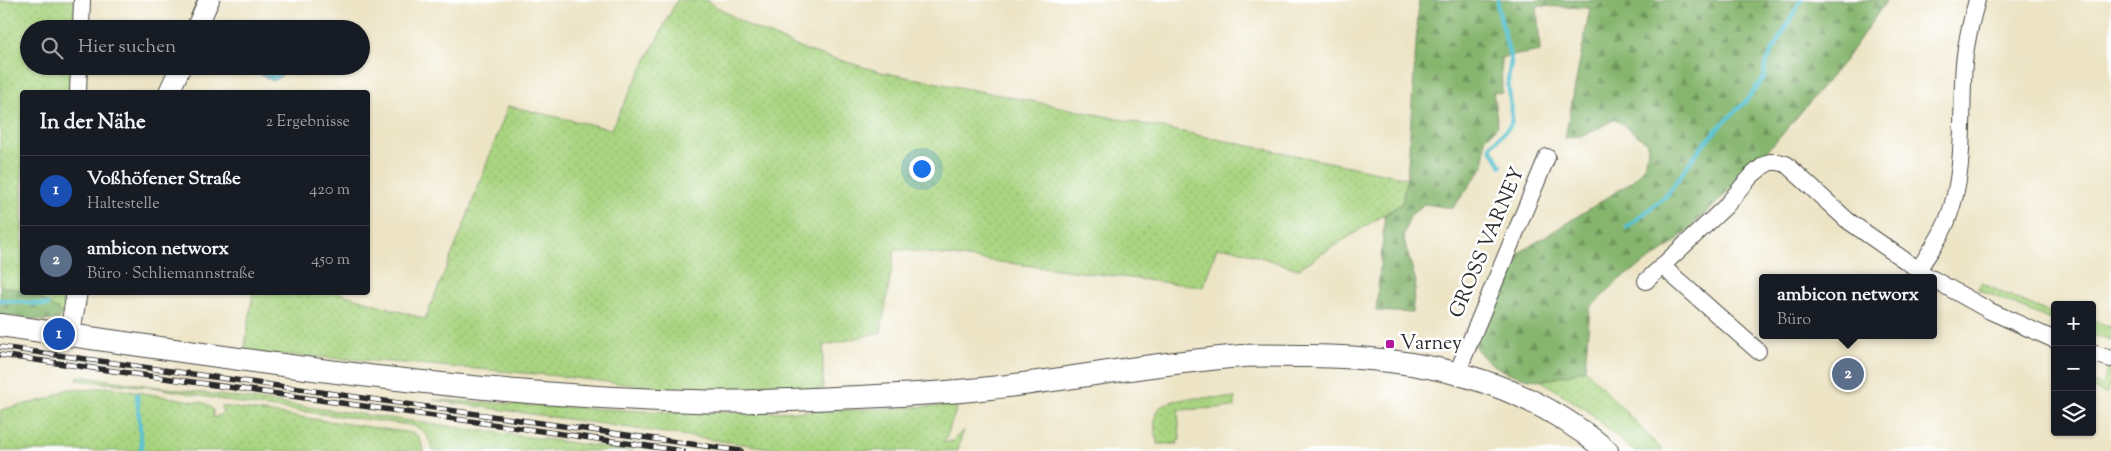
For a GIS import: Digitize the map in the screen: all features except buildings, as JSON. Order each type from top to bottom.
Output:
[{"type":"main road","points":[[0,325],[183,352],[433,384],[554,394],[698,402],[891,396],[986,389],[1248,356],[1375,359],[1412,363],[1484,381],[1534,402],[1564,418],[1607,451]]},
{"type":"street","points":[[82,0],[82,20]]},
{"type":"street","points":[[200,20],[209,0]]},
{"type":"street","points":[[1928,274],[1953,204],[1960,159],[1964,62],[1967,40],[1977,0]]},
{"type":"street","points":[[78,90],[79,75]]},
{"type":"street","points":[[170,90],[177,75]]},
{"type":"street","name":"GROSS VARNEY","points":[[1457,373],[1547,157]]},
{"type":"street","points":[[1646,281],[1724,207],[1751,176],[1770,162],[1786,164],[1847,220],[1924,274]]},
{"type":"street","points":[[1662,266],[1758,351]]},
{"type":"street","points":[[1937,282],[1990,311],[2051,338]]},
{"type":"street","points":[[72,336],[71,327],[76,295]]},
{"type":"street","points":[[2096,354],[2111,359]]},
{"type":"green space","points":[[0,0],[79,0],[79,20],[20,20],[20,75],[76,75],[75,90],[20,90],[20,291],[0,286]]},
{"type":"green space","points":[[677,0],[705,0],[751,27],[805,50],[881,72],[1407,178],[1402,203],[1298,269],[1231,248],[1217,248],[1203,287],[895,249],[881,332],[823,346],[823,389],[798,391],[685,391],[548,375],[244,352],[253,295],[346,295],[425,319],[462,230],[508,106],[611,129]]},
{"type":"green space","points":[[1419,0],[1887,0],[1845,60],[1780,137],[1705,215],[1669,247],[1620,279],[1590,308],[1585,369],[1557,378],[1540,380],[1521,377],[1502,370],[1486,359],[1474,345],[1511,258],[1627,185],[1644,167],[1648,143],[1615,119],[1586,135],[1565,138],[1590,8],[1537,6],[1540,51],[1501,58],[1502,93],[1493,92],[1498,126],[1485,139],[1484,166],[1453,208],[1424,204],[1410,216],[1403,237],[1416,282],[1412,313],[1376,311],[1385,215],[1402,203],[1407,178]]},
{"type":"green space","points":[[1981,283],[2051,313],[2051,320],[1978,289]]},
{"type":"green space","points":[[0,286],[20,291],[20,295],[33,295],[63,314],[59,319],[44,321],[0,314]]},
{"type":"green space","points":[[34,295],[70,295],[63,314],[40,297]]},
{"type":"green space","points":[[2096,321],[2111,327],[2111,340],[2096,336]]},
{"type":"green space","points":[[2108,366],[2111,366],[2111,383],[2106,394],[2096,390],[2096,383],[2102,385]]},
{"type":"green space","points":[[1585,369],[1663,451],[1633,451],[1588,411],[1540,380],[1559,377]]},
{"type":"green space","points":[[78,376],[633,451],[433,451],[426,435],[420,429],[411,425],[244,404],[159,388],[77,380]]},
{"type":"green space","points":[[106,387],[204,403],[212,409],[213,418],[223,413],[221,406],[412,433],[419,437],[424,451],[0,451],[0,410],[48,399],[68,389],[86,390]]},
{"type":"green space","points":[[1191,398],[1235,398],[1235,407],[1178,410],[1180,440],[1177,441],[1178,444],[1157,444],[1155,420],[1156,413],[1161,407],[1179,400]]},
{"type":"green space","points":[[433,400],[683,412],[880,409],[958,405],[944,443],[952,441],[963,430],[958,451],[792,451]]},
{"type":"water","points":[[261,75],[281,75],[273,81]]},
{"type":"waterway","points":[[1498,0],[1498,8],[1511,61],[1508,80],[1512,119],[1510,126],[1490,147],[1501,166]]},
{"type":"waterway","points":[[1627,227],[1668,194],[1694,156],[1718,128],[1744,103],[1764,78],[1765,67],[1770,55],[1801,0]]},
{"type":"waterway","points":[[0,300],[48,305]]},
{"type":"waterway","points":[[137,395],[142,451]]},
{"type":"railway","points":[[0,347],[741,451]]},
{"type":"railway","points":[[0,355],[683,451]]},
{"type":"place","name":"Voßhöfener Straße","points":[[59,334]]},
{"type":"place","name":"Varney","points":[[1390,344]]},
{"type":"place","name":"ambicon networx","points":[[1848,374]]}]
